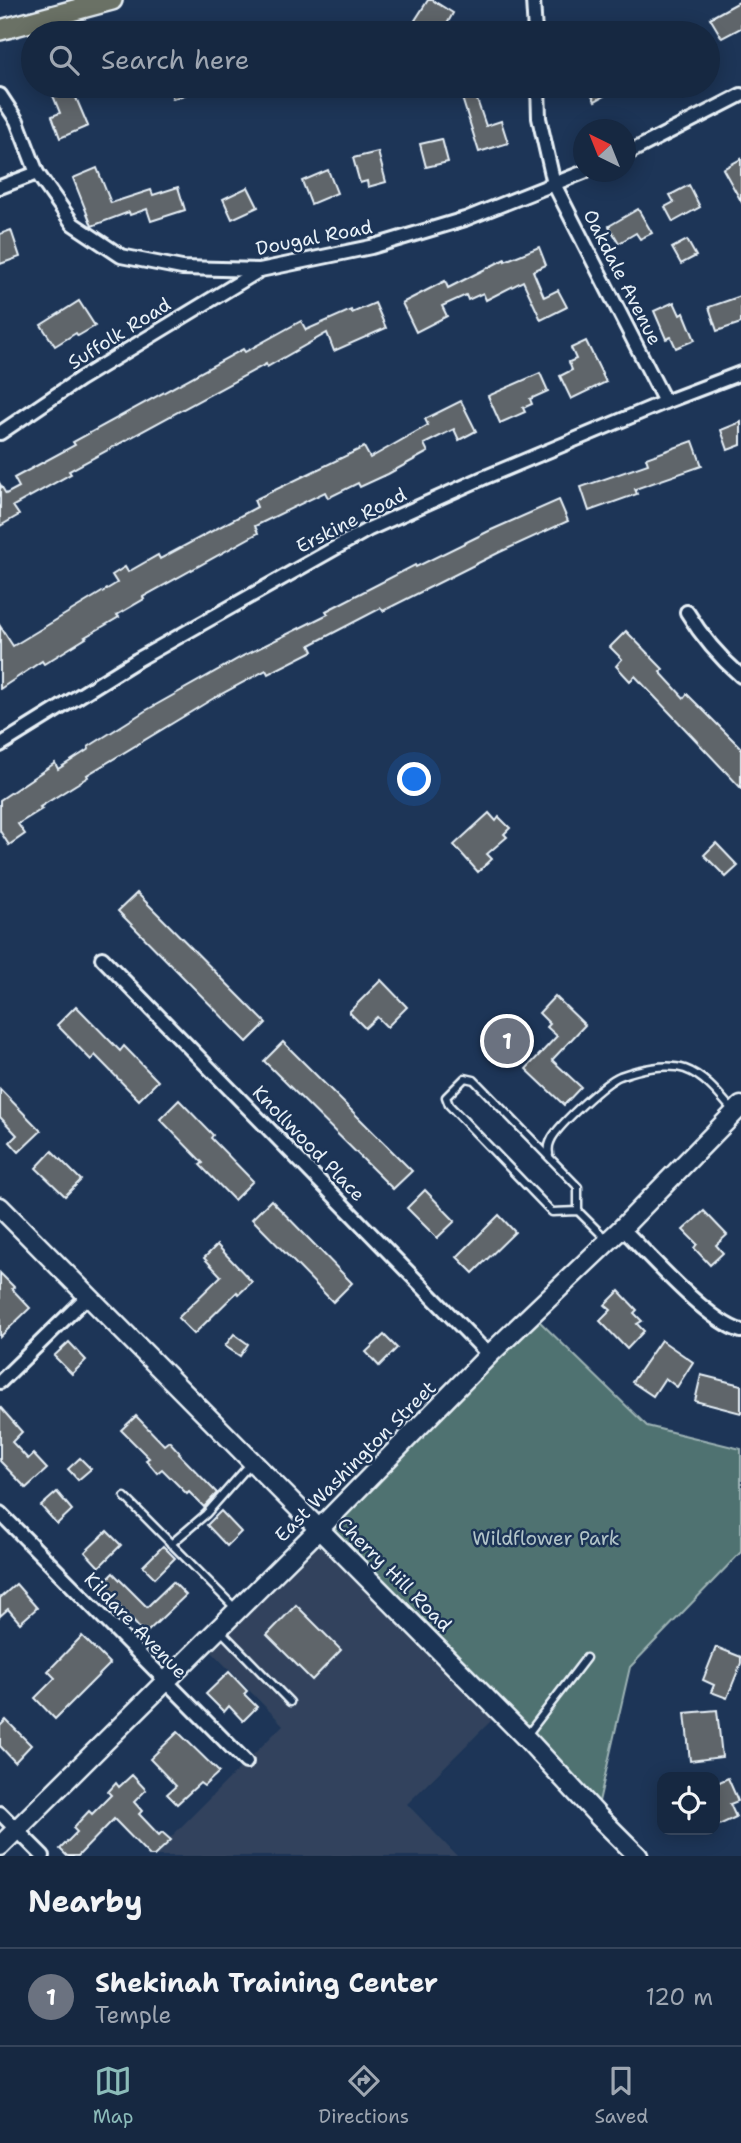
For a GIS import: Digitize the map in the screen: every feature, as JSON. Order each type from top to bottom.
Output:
[{"type":"main road","points":[[34,21],[112,0]]},
{"type":"main road","points":[[0,30],[21,24]]},
{"type":"street","points":[[533,0],[534,21]]},
{"type":"street","points":[[636,148],[741,94]]},
{"type":"street","name":"Dougal Road","points":[[0,95],[17,121],[37,173],[73,224],[121,256],[182,268],[260,270],[371,247],[465,219],[573,176]]},
{"type":"street","name":"Oakdale Avenue","points":[[538,98],[539,118],[554,184],[665,402]]},
{"type":"street","points":[[0,187],[37,173]]},
{"type":"street","name":"Suffolk Road","points":[[0,433],[80,379],[260,270]]},
{"type":"street","name":"Erskine Road","points":[[0,745],[136,660],[369,529],[483,478],[741,373]]},
{"type":"street","points":[[687,612],[719,656],[741,676]]},
{"type":"street","name":"Knollwood Place","points":[[102,958],[489,1355]]},
{"type":"street","name":"East Washington Street","points":[[2,1848],[16,1830],[320,1528],[489,1355],[615,1235],[738,1109]]},
{"type":"street","name":"Cherry Hill Road","points":[[0,1207],[320,1528],[638,1856]]},
{"type":"street","points":[[615,1235],[705,1310],[741,1331]]},
{"type":"street","points":[[0,1382],[89,1295]]},
{"type":"street","name":"Kildare Avenue","points":[[0,1513],[246,1762]]},
{"type":"street","points":[[0,1813],[43,1856]]},
{"type":"lane","points":[[550,1156],[548,1146],[554,1135],[599,1090],[619,1076],[662,1066],[685,1069],[738,1109]]},
{"type":"lane","points":[[578,1211],[578,1187],[474,1080],[465,1078],[446,1097],[449,1105],[552,1212],[578,1211],[615,1235]]},
{"type":"lane","points":[[172,1544],[213,1507],[253,1461]]},
{"type":"lane","points":[[125,1497],[237,1610]]},
{"type":"lane","points":[[219,1628],[290,1702]]},
{"type":"lane","points":[[525,1737],[586,1658]]},
{"type":"shaded area","points":[[321,1536],[497,1715],[407,1804],[457,1856],[152,1856],[283,1725],[206,1646]]},
{"type":"green space","name":"Wildflower Park","points":[[536,1318],[647,1426],[741,1449],[741,1552],[630,1667],[598,1806],[326,1527]]},
{"type":"building","points":[[428,0],[453,13],[449,21],[415,21]]},
{"type":"building","points":[[741,1],[741,28],[722,38],[720,21],[712,21],[710,18]]},
{"type":"building","points":[[54,98],[76,98],[88,126],[60,138],[52,116],[60,113]]},
{"type":"building","points":[[462,98],[476,98],[486,126],[501,121],[508,143],[479,152]]},
{"type":"building","points":[[442,139],[448,162],[426,167],[420,144]]},
{"type":"building","points":[[378,152],[386,182],[368,187],[367,181],[360,183],[353,158]]},
{"type":"building","points":[[741,159],[741,201],[723,169]]},
{"type":"building","points":[[97,168],[111,203],[151,190],[153,195],[178,187],[185,210],[151,221],[147,209],[130,215],[129,212],[92,226],[73,178]]},
{"type":"building","points":[[328,170],[337,193],[311,204],[302,181]]},
{"type":"building","points":[[689,185],[700,207],[673,222],[665,207],[674,202],[670,195]]},
{"type":"building","points":[[248,187],[258,207],[232,219],[223,199]]},
{"type":"building","points":[[638,209],[652,233],[640,239],[636,233],[619,243],[609,226]]},
{"type":"building","points":[[11,230],[20,257],[0,264],[0,234]]},
{"type":"building","points":[[687,240],[696,256],[681,264],[672,248]]},
{"type":"building","points":[[539,247],[546,265],[533,271],[544,297],[558,290],[567,307],[541,320],[523,281],[486,300],[483,293],[468,300],[466,295],[442,306],[447,316],[416,332],[402,303],[445,281],[448,288],[505,259]]},
{"type":"building","points":[[741,296],[741,323],[717,331],[709,307]]},
{"type":"building","points":[[79,301],[95,326],[78,336],[76,333],[55,346],[41,325]]},
{"type":"building","points":[[674,302],[680,315],[684,313],[695,340],[676,348],[671,337],[666,339],[654,311]]},
{"type":"building","points":[[375,303],[386,328],[334,351],[327,333],[267,367],[266,364],[69,471],[71,474],[13,506],[19,515],[0,526],[0,484],[6,494],[19,487],[14,478],[75,445],[73,442],[243,349],[245,352],[301,321],[306,330],[351,310],[352,313]]},
{"type":"building","points":[[586,341],[606,382],[571,399],[560,376],[572,370],[569,362],[576,359],[571,348]]},
{"type":"building","points":[[540,373],[548,391],[530,399],[532,404],[523,408],[525,412],[500,423],[488,396]]},
{"type":"building","points":[[461,401],[476,431],[459,440],[454,429],[424,444],[428,452],[388,474],[360,487],[358,483],[328,498],[325,492],[255,526],[258,533],[143,597],[144,599],[117,615],[119,617],[44,664],[42,661],[0,689],[0,626],[13,646],[117,583],[112,575],[125,567],[128,572],[158,555],[160,559],[257,507],[254,500],[364,447],[370,458],[428,425],[425,419]]},
{"type":"building","points":[[741,422],[741,445],[728,450],[721,430]]},
{"type":"building","points":[[693,441],[702,466],[635,489],[637,494],[589,511],[581,487],[648,464],[646,458]]},
{"type":"building","points":[[559,500],[568,521],[383,611],[381,608],[310,645],[313,651],[268,674],[266,670],[214,698],[87,775],[88,777],[40,807],[42,809],[18,824],[25,834],[9,845],[0,831],[0,800],[55,763],[58,769],[145,711],[243,656],[328,614],[326,611],[415,565],[416,567]]},
{"type":"building","points":[[626,631],[663,669],[660,672],[684,698],[687,694],[741,748],[741,788],[635,676],[630,681],[616,666],[622,659],[610,647]]},
{"type":"building","points":[[489,813],[496,821],[499,817],[510,828],[504,834],[507,837],[487,854],[492,859],[478,872],[454,845]]},
{"type":"building","points":[[716,843],[738,866],[726,877],[704,855]]},
{"type":"building","points":[[137,893],[266,1023],[247,1042],[118,911]]},
{"type":"building","points":[[381,980],[407,1007],[387,1027],[377,1017],[365,1028],[349,1012]]},
{"type":"building","points":[[555,996],[585,1025],[552,1060],[581,1087],[564,1105],[526,1069],[557,1036],[547,1027],[550,1024],[539,1013]]},
{"type":"building","points":[[76,1006],[120,1051],[124,1046],[158,1081],[139,1100],[95,1055],[91,1060],[57,1025]]},
{"type":"building","points":[[283,1042],[412,1171],[393,1189],[264,1061]]},
{"type":"building","points":[[0,1089],[41,1131],[19,1152],[10,1142],[17,1135],[0,1117]]},
{"type":"building","points":[[179,1100],[253,1181],[234,1200],[160,1119]]},
{"type":"building","points":[[52,1151],[81,1180],[65,1196],[36,1168]]},
{"type":"building","points":[[425,1190],[455,1221],[437,1238],[407,1208]]},
{"type":"building","points":[[271,1200],[352,1283],[333,1302],[252,1219]]},
{"type":"building","points":[[704,1211],[727,1235],[716,1245],[723,1253],[710,1265],[694,1248],[697,1244],[683,1230]]},
{"type":"building","points":[[499,1215],[515,1232],[473,1273],[457,1257]]},
{"type":"building","points":[[217,1245],[252,1282],[239,1294],[237,1292],[194,1334],[178,1318],[221,1276],[204,1258]]},
{"type":"building","points":[[0,1273],[30,1308],[0,1337]]},
{"type":"building","points":[[619,1291],[637,1310],[634,1313],[642,1321],[637,1324],[644,1331],[627,1349],[600,1321],[611,1310],[605,1305]]},
{"type":"building","points":[[234,1334],[248,1344],[240,1356],[225,1346]]},
{"type":"building","points":[[384,1335],[397,1348],[379,1366],[366,1352]]},
{"type":"building","points":[[661,1340],[693,1362],[677,1387],[665,1378],[653,1396],[632,1382]]},
{"type":"building","points":[[69,1342],[86,1360],[72,1374],[54,1356]]},
{"type":"building","points":[[701,1375],[741,1385],[741,1413],[695,1401]]},
{"type":"building","points":[[0,1407],[22,1432],[12,1442],[28,1459],[33,1454],[47,1469],[26,1488],[0,1461]]},
{"type":"building","points":[[136,1416],[164,1445],[169,1441],[217,1493],[204,1507],[162,1469],[157,1473],[146,1460],[149,1458],[121,1430]]},
{"type":"building","points":[[80,1458],[91,1469],[78,1480],[68,1469]]},
{"type":"building","points":[[57,1492],[72,1510],[57,1524],[41,1506]]},
{"type":"building","points":[[221,1511],[241,1532],[227,1546],[207,1525]]},
{"type":"building","points":[[107,1531],[121,1545],[99,1567],[85,1552]]},
{"type":"building","points":[[163,1546],[175,1558],[155,1578],[143,1566]]},
{"type":"building","points":[[113,1573],[147,1607],[173,1582],[186,1595],[145,1634],[100,1586]]},
{"type":"building","points":[[16,1584],[37,1608],[20,1623],[8,1609],[0,1616],[0,1598]]},
{"type":"building","points":[[296,1605],[341,1650],[312,1680],[267,1635]]},
{"type":"building","points":[[82,1636],[110,1664],[55,1719],[35,1698],[55,1678],[48,1671]]},
{"type":"building","points":[[716,1647],[741,1657],[727,1698],[711,1692],[714,1685],[703,1680]]},
{"type":"building","points":[[229,1672],[247,1691],[244,1694],[257,1707],[243,1721],[229,1706],[224,1712],[206,1694]]},
{"type":"building","points":[[717,1710],[722,1757],[690,1761],[685,1713]]},
{"type":"building","points":[[6,1720],[31,1745],[15,1762],[0,1746],[0,1726]]},
{"type":"building","points":[[178,1732],[219,1772],[204,1786],[200,1783],[177,1804],[167,1794],[176,1786],[150,1759]]},
{"type":"building","points":[[132,1775],[146,1790],[134,1802],[142,1811],[139,1814],[159,1835],[162,1832],[171,1840],[154,1856],[150,1856],[114,1819],[78,1856],[67,1856],[60,1849],[77,1832],[73,1828],[89,1811],[92,1814],[111,1795],[108,1792],[116,1783],[119,1787]]},
{"type":"building","points":[[728,1778],[738,1801],[730,1804],[736,1817],[720,1825],[720,1782]]},
{"type":"place","name":"Shekinah Training Center","points":[[507,1041]]}]
